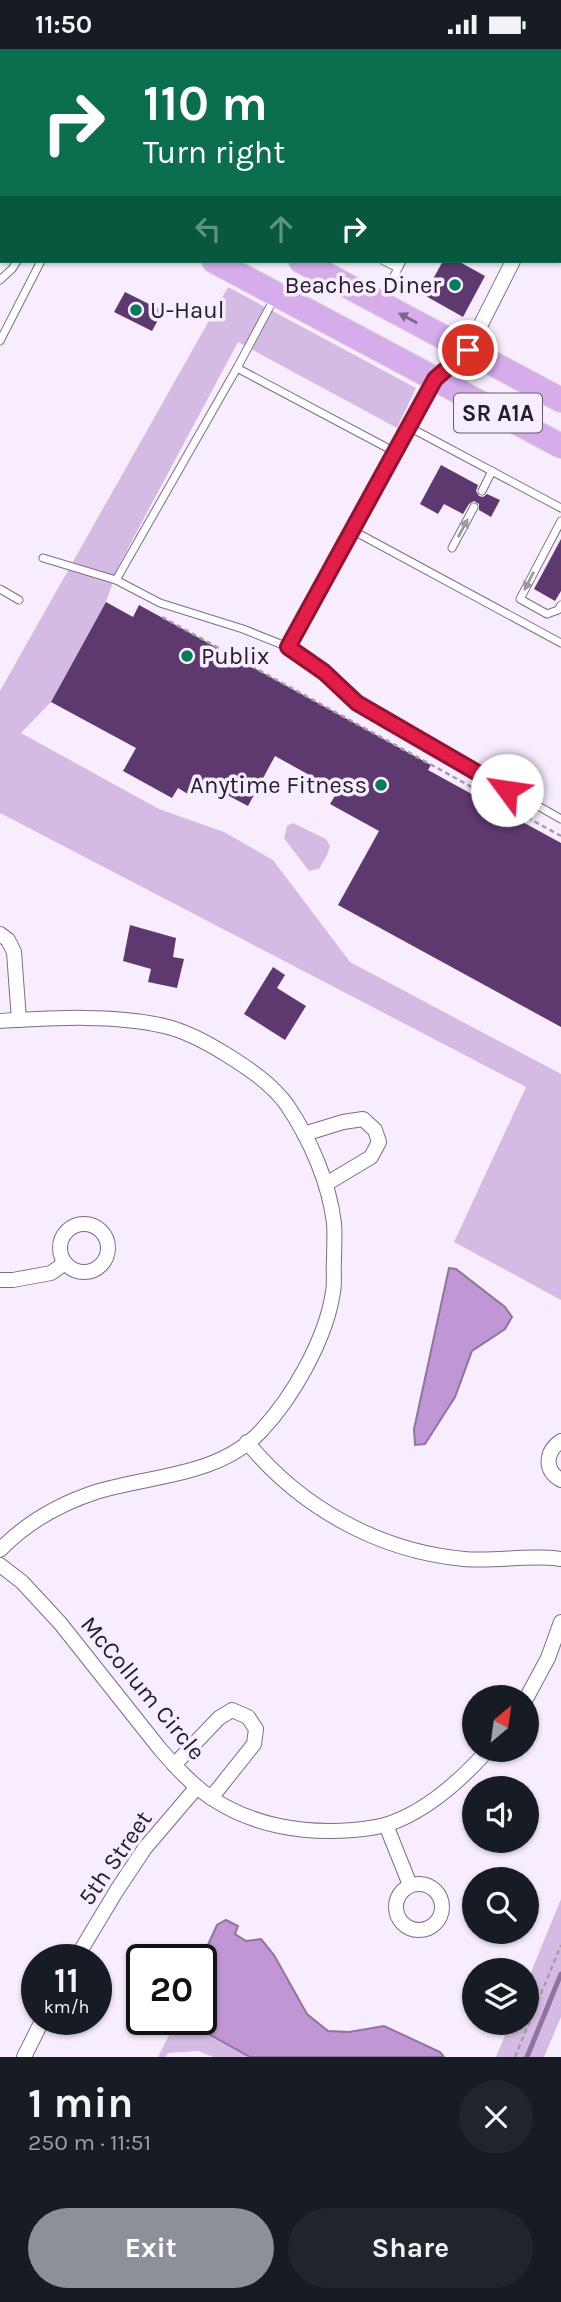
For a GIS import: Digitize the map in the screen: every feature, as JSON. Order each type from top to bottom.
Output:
[{"type":"highway","name":"SR A1A","points":[[219,263],[561,446]]},
{"type":"highway","name":"SR A1A","points":[[305,263],[561,400]]},
{"type":"street","points":[[435,379],[468,350],[512,263]]},
{"type":"street","points":[[0,935],[8,940],[14,952],[19,1020]]},
{"type":"street","points":[[0,1021],[103,1019],[165,1026],[209,1044],[254,1072],[286,1103],[326,1184],[334,1224],[333,1291],[324,1329],[310,1360],[261,1432],[228,1456],[185,1472],[81,1497],[43,1515],[10,1539],[0,1550]]},
{"type":"street","points":[[304,1135],[343,1122],[363,1119],[375,1130],[379,1142],[371,1157],[326,1184]]},
{"type":"street","points":[[0,1280],[51,1273],[65,1263]]},
{"type":"street","points":[[561,1441],[551,1450],[548,1459],[551,1471],[561,1480]]},
{"type":"street","points":[[247,1442],[265,1464],[310,1502],[351,1527],[394,1544],[436,1556],[467,1559],[561,1559]]},
{"type":"street","name":"McCollum Circle","points":[[0,1565],[22,1582],[60,1623],[174,1765],[211,1798],[253,1819],[284,1828],[332,1832],[386,1825],[417,1810],[439,1795],[476,1762]]},
{"type":"street","points":[[533,1685],[548,1658],[561,1622]]},
{"type":"street","points":[[174,1765],[219,1718],[232,1710],[248,1717],[257,1729],[254,1744],[211,1798]]},
{"type":"street","name":"5th Street","points":[[84,1944],[145,1848],[197,1787]]},
{"type":"street","points":[[386,1825],[410,1885]]},
{"type":"street","points":[[24,2057],[35,2035]]},
{"type":"lane","points":[[0,280],[15,263]]},
{"type":"lane","points":[[0,341],[40,263]]},
{"type":"lane","points":[[380,303],[400,265]]},
{"type":"lane","points":[[116,580],[277,294]]},
{"type":"lane","points":[[237,368],[395,452]]},
{"type":"lane","points":[[288,647],[435,379]]},
{"type":"lane","points":[[409,427],[561,508]]},
{"type":"lane","points":[[482,491],[492,471]]},
{"type":"lane","points":[[452,548],[474,507]]},
{"type":"lane","points":[[561,521],[520,599],[547,614],[558,610],[561,605]]},
{"type":"lane","points":[[352,530],[561,643]]},
{"type":"lane","points":[[43,558],[116,580],[160,603],[243,629],[288,647],[324,672],[357,703],[561,819]]},
{"type":"lane","points":[[0,589],[19,600]]},
{"type":"path","points":[[162,617],[561,837]]},
{"type":"path","points":[[515,2057],[561,1945]]},
{"type":"shaded area","points":[[228,287],[416,388],[397,428],[238,342],[119,565],[106,602],[51,702],[21,733],[159,809],[224,832],[273,860],[350,962],[561,1074],[561,1300],[454,1242],[526,1087],[0,813],[0,691]]},
{"type":"shaded area","points":[[293,823],[326,839],[330,846],[319,869],[309,871],[284,838],[287,826]]},
{"type":"shaded area","points":[[449,1268],[456,1269],[505,1307],[512,1317],[505,1329],[472,1351],[455,1397],[425,1444],[415,1445],[414,1429]]},
{"type":"shaded area","points":[[561,1899],[561,2017],[544,2057],[496,2057],[505,2035],[539,2035],[539,1958],[537,1958]]},
{"type":"shaded area","points":[[226,1920],[238,1926],[235,1934],[246,1941],[261,1939],[274,1955],[307,2014],[328,2031],[349,2032],[384,2026],[440,2052],[444,2057],[250,2057],[211,2035],[217,2035],[217,1944],[208,1944],[217,1925]]},
{"type":"shaded area","points":[[169,2035],[211,2035],[250,2057],[213,2057],[198,2051],[169,2053],[165,2057],[158,2057]]},
{"type":"building","name":"Beaches Diner","points":[[442,263],[462,263],[485,276],[463,317],[424,295]]},
{"type":"building","points":[[125,292],[163,311],[152,331],[114,312]]},
{"type":"building","points":[[441,465],[478,485],[476,491],[479,496],[487,494],[500,500],[491,517],[479,510],[479,504],[474,501],[463,514],[444,504],[438,514],[420,504]]},
{"type":"building","points":[[561,539],[561,591],[555,601],[534,589]]},
{"type":"building","points":[[106,602],[133,617],[139,605],[431,765],[428,770],[561,843],[561,1027],[338,905],[379,831],[330,804],[338,791],[275,756],[248,806],[199,780],[191,796],[178,788],[172,798],[123,771],[136,748],[51,702]]},
{"type":"building","points":[[130,925],[176,938],[173,957],[184,959],[177,988],[148,982],[151,969],[123,961]]},
{"type":"building","points":[[273,967],[285,975],[277,988],[306,1006],[285,1040],[244,1014]]},
{"type":"waterway","points":[[527,2057],[561,1974]]},
{"type":"place","name":"Beaches Diner","points":[[455,285]]},
{"type":"place","name":"U-Haul","points":[[136,310]]},
{"type":"place","name":"Publix","points":[[187,656]]},
{"type":"place","name":"Anytime Fitness","points":[[381,785]]},
{"type":"route","points":[[468,350],[435,379],[288,647],[324,672],[357,703],[507,790]]}]
